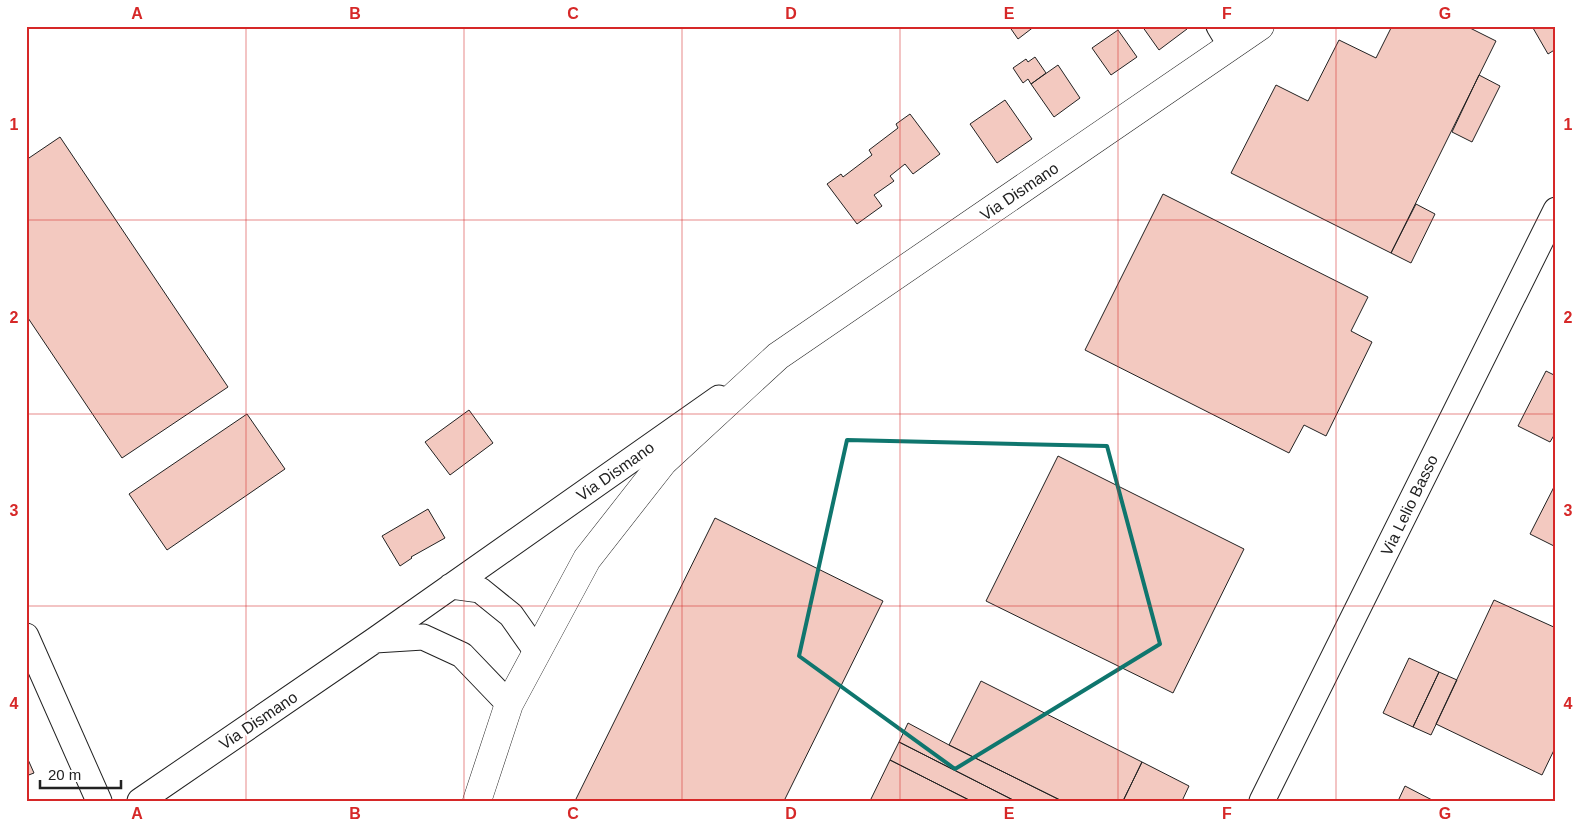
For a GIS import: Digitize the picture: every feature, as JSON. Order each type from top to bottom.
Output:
[{"type":"main road","name":"Via Dismano","points":[[477,801],[509,704],[587,559],[662,462],[778,356],[1225,36],[1260,26]]},
{"type":"street","name":"Via Lelio Basso","points":[[1262,801],[1556,210]]},
{"type":"street","name":"Via Dismano","points":[[140,801],[375,640],[778,356]]},
{"type":"street","points":[[451,586],[480,590],[511,615],[537,652]]},
{"type":"street","points":[[26,636],[99,801]]},
{"type":"street","points":[[375,640],[424,637],[462,655],[509,704]]},
{"type":"highlighted area","points":[[847,440],[1107,446],[1160,644],[955,769],[799,656]]},
{"type":"building","points":[[1009,26],[1035,26],[1018,39]]},
{"type":"building","points":[[1142,26],[1185,26],[1187,29],[1159,50]]},
{"type":"building","points":[[1392,26],[1466,26],[1496,41],[1391,253],[1231,173],[1276,85],[1308,101],[1339,40],[1376,58]]},
{"type":"building","points":[[1535,26],[1556,26],[1556,49],[1548,54],[1533,28]]},
{"type":"building","points":[[1118,30],[1137,57],[1111,75],[1092,48]]},
{"type":"building","points":[[1035,57],[1046,73],[1031,84],[1028,79],[1023,83],[1013,68],[1026,59],[1028,62]]},
{"type":"building","points":[[1058,65],[1080,98],[1054,117],[1031,84]]},
{"type":"building","points":[[1479,75],[1500,86],[1472,142],[1452,132]]},
{"type":"building","points":[[1005,100],[1032,139],[997,163],[970,124]]},
{"type":"building","points":[[910,114],[940,154],[913,174],[905,164],[890,176],[894,181],[874,195],[882,206],[857,224],[827,184],[841,174],[843,177],[872,155],[869,150],[898,128],[896,124]]},
{"type":"building","points":[[60,137],[228,387],[122,458],[26,315],[26,160]]},
{"type":"building","points":[[1163,194],[1368,297],[1351,331],[1372,342],[1326,436],[1304,425],[1289,453],[1085,350]]},
{"type":"building","points":[[1416,204],[1435,214],[1411,263],[1391,253]]},
{"type":"building","points":[[1546,371],[1556,376],[1556,432],[1550,442],[1518,426]]},
{"type":"building","points":[[469,410],[493,443],[450,475],[425,442]]},
{"type":"building","points":[[247,414],[285,469],[167,550],[129,494]]},
{"type":"building","points":[[1058,456],[1244,549],[1173,693],[986,601]]},
{"type":"building","points":[[1556,483],[1556,547],[1530,534]]},
{"type":"building","points":[[428,509],[445,538],[411,557],[400,566],[382,536]]},
{"type":"building","points":[[715,518],[883,601],[784,801],[575,801]]},
{"type":"building","points":[[1494,600],[1556,628],[1556,746],[1542,775],[1436,724]]},
{"type":"building","points":[[1409,658],[1439,672],[1413,727],[1383,713]]},
{"type":"building","points":[[1439,672],[1457,680],[1431,735],[1413,727]]},
{"type":"building","points":[[981,681],[1142,762],[1123,801],[1062,801],[949,745]]},
{"type":"building","points":[[908,723],[1062,801],[1015,801],[899,742]]},
{"type":"building","points":[[899,742],[1015,801],[971,801],[890,760]]},
{"type":"building","points":[[26,755],[34,773],[26,776]]},
{"type":"building","points":[[890,760],[971,801],[870,801]]},
{"type":"building","points":[[1142,762],[1189,786],[1182,801],[1123,801]]},
{"type":"building","points":[[1405,786],[1434,801],[1398,801]]}]
